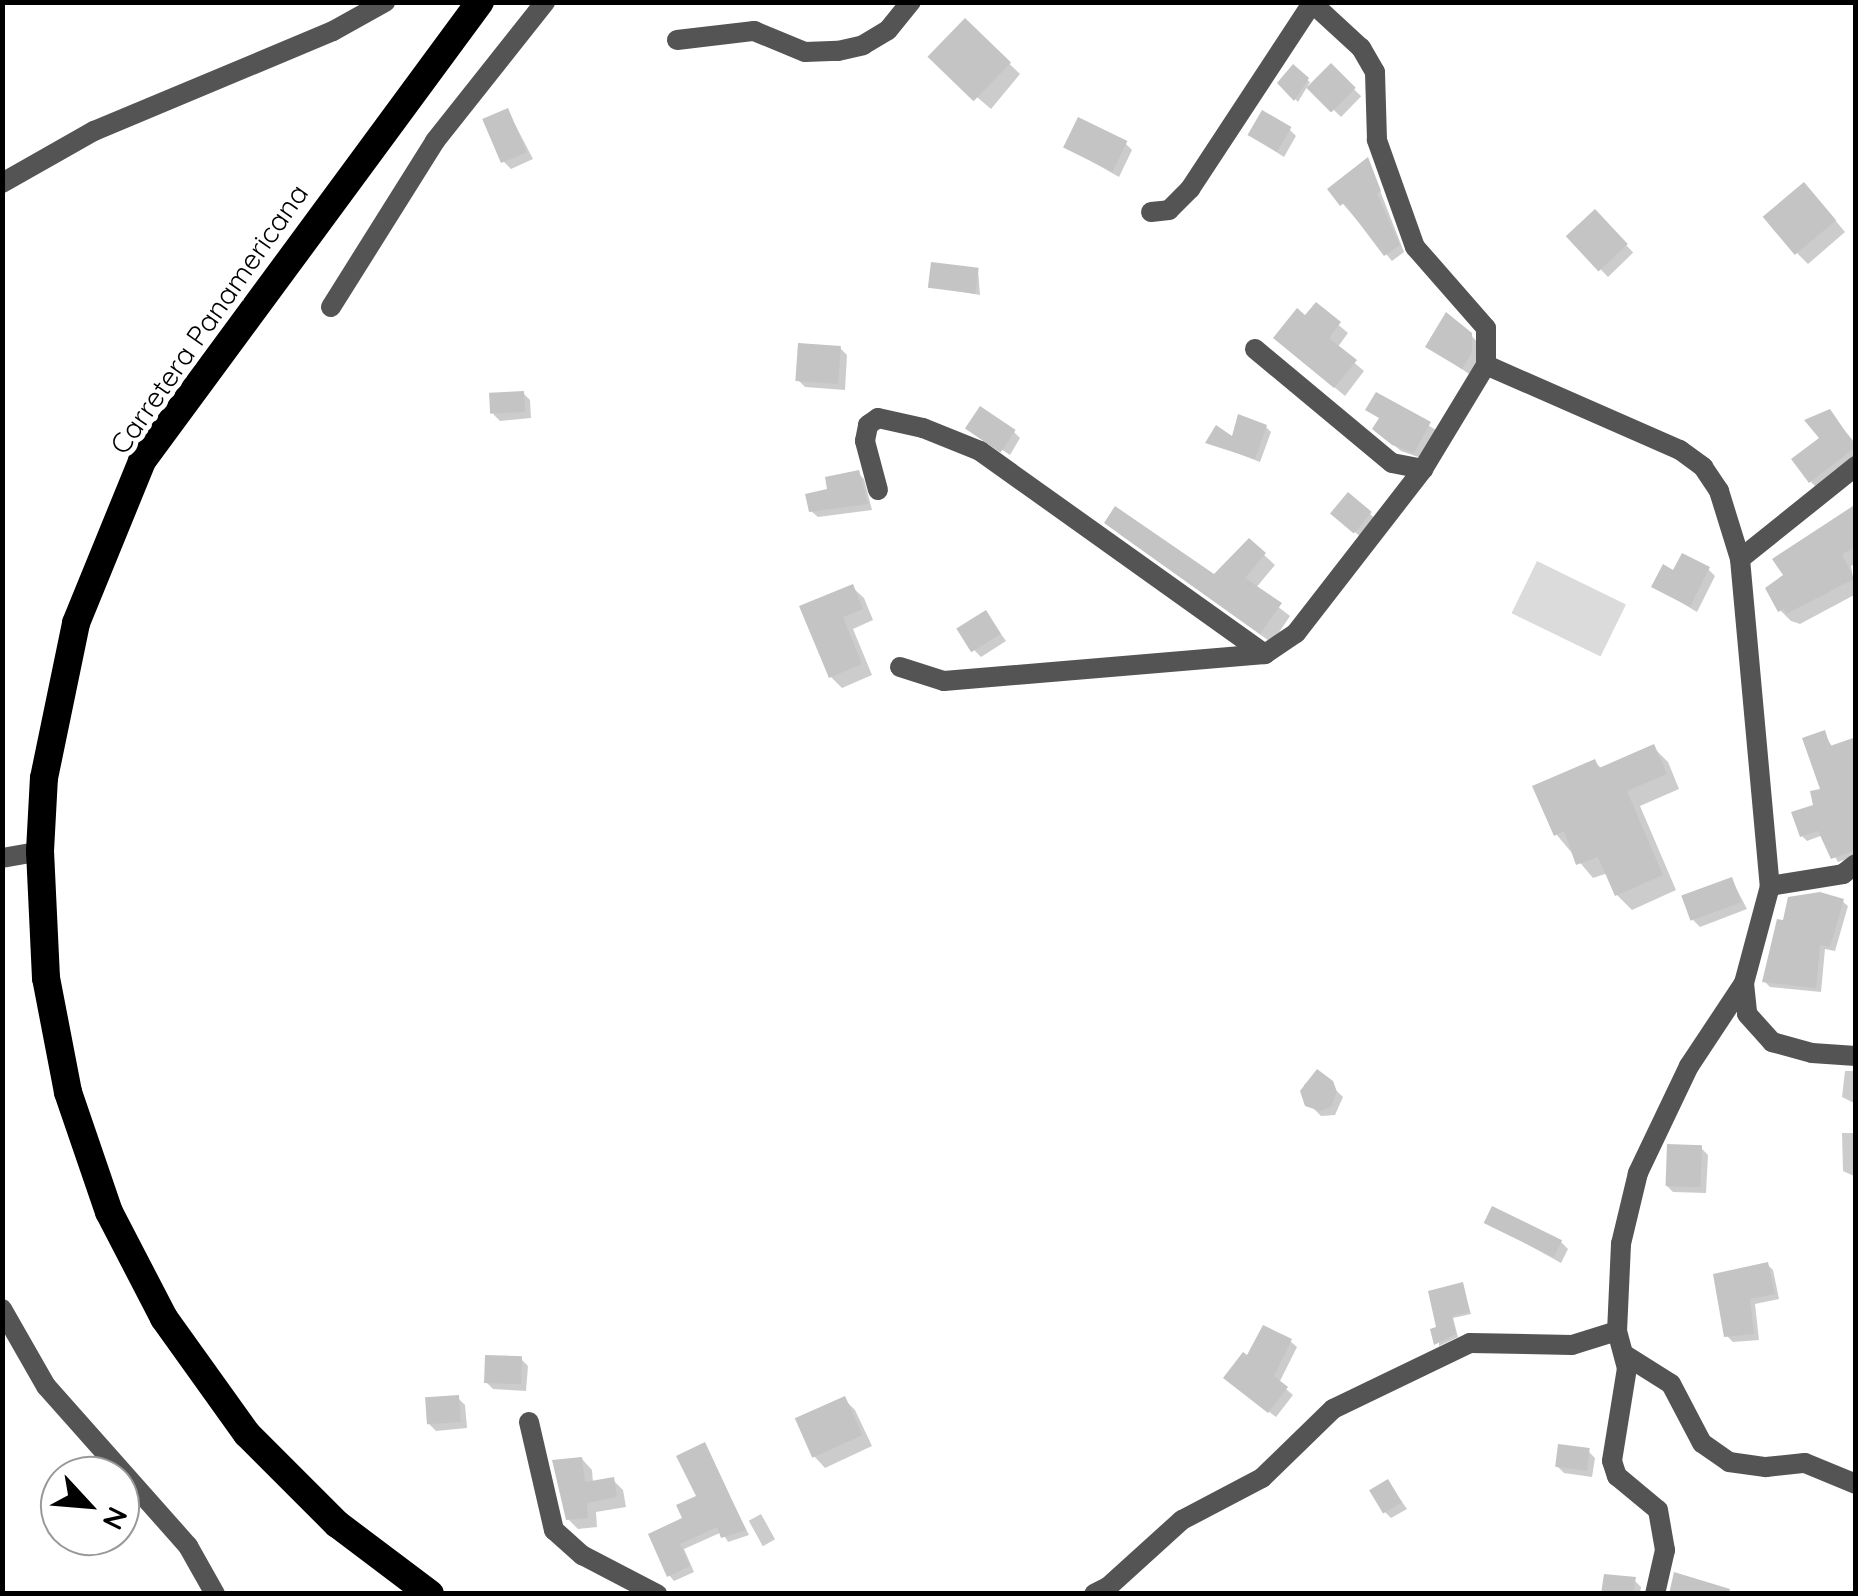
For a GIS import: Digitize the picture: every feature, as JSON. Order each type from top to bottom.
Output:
[{"type":"highway","name":"Carretera Panamericana","points":[[430,1594],[336,1524],[248,1434],[155,1301],[110,1212],[68,1092],[46,978],[40,851],[44,778],[76,623],[142,461],[480,2]]},
{"type":"street","points":[[2,182],[94,131],[333,31],[384,2]]},
{"type":"street","points":[[331,307],[435,142],[544,2]]},
{"type":"street","points":[[677,40],[754,31],[805,52],[838,51],[863,44],[888,30],[911,2]]},
{"type":"street","points":[[900,667],[944,682],[1265,654],[1296,633],[1423,469],[1486,365],[1486,328],[1415,247],[1376,140],[1375,72],[1361,48],[1312,3],[1190,189],[1169,210],[1151,212]]},
{"type":"street","points":[[1255,349],[1341,425],[1392,463],[1423,469]]},
{"type":"street","points":[[1486,365],[1680,450],[1704,466],[1719,491],[1740,559],[1770,886],[1744,983],[1689,1066],[1638,1173],[1621,1244],[1617,1331],[1627,1368],[1612,1461],[1618,1476],[1658,1510],[1665,1550],[1654,1594]]},
{"type":"street","points":[[878,490],[866,441],[868,424],[878,418],[923,428],[980,451],[1265,654]]},
{"type":"street","points":[[1740,559],[1856,466]]},
{"type":"street","points":[[2,858],[40,851]]},
{"type":"street","points":[[1770,886],[1843,874],[1856,864]]},
{"type":"street","points":[[1744,983],[1747,1014],[1772,1042],[1812,1053],[1856,1056]]},
{"type":"street","points":[[2,1309],[46,1386],[188,1546],[215,1594]]},
{"type":"street","points":[[1094,1594],[1108,1587],[1182,1520],[1262,1478],[1333,1409],[1470,1343],[1572,1345],[1617,1331]]},
{"type":"street","points":[[1625,1355],[1671,1384],[1702,1443],[1729,1462],[1766,1467],[1805,1463],[1856,1484]]},
{"type":"street","points":[[529,1422],[554,1530],[582,1555],[657,1594]]},
{"type":"shaded area","points":[[1537,561],[1626,604],[1601,657],[1512,613]]},
{"type":"building","points":[[965,18],[1011,62],[974,101],[927,57]]},
{"type":"building","points":[[1331,63],[1356,88],[1331,112],[1306,88]]},
{"type":"building","points":[[1293,64],[1309,78],[1294,101],[1277,83]]},
{"type":"building","points":[[508,108],[527,152],[501,163],[482,119]]},
{"type":"building","points":[[1262,110],[1291,127],[1277,152],[1248,135]]},
{"type":"building","points":[[1078,117],[1127,141],[1113,172],[1063,148]]},
{"type":"building","points":[[1368,157],[1381,191],[1377,194],[1400,245],[1384,256],[1344,203],[1340,206],[1327,189]]},
{"type":"building","points":[[1804,182],[1836,220],[1795,255],[1763,217]]},
{"type":"building","points":[[1595,209],[1628,244],[1598,271],[1566,236]]},
{"type":"building","points":[[931,262],[979,268],[975,294],[928,288]]},
{"type":"building","points":[[1316,302],[1341,322],[1329,338],[1357,360],[1334,388],[1273,338],[1297,308],[1305,315]]},
{"type":"building","points":[[1446,312],[1472,333],[1472,352],[1462,369],[1425,347]]},
{"type":"building","points":[[798,343],[841,346],[838,384],[795,381]]},
{"type":"building","points":[[524,391],[525,412],[490,414],[489,393]]},
{"type":"building","points":[[1376,392],[1431,422],[1414,453],[1392,445],[1372,429],[1379,418],[1365,410]]},
{"type":"building","points":[[980,406],[1016,430],[1001,452],[965,428]]},
{"type":"building","points":[[1830,409],[1856,447],[1809,483],[1791,459],[1819,438],[1804,420]]},
{"type":"building","points":[[1238,414],[1267,425],[1255,459],[1205,443],[1216,425],[1232,436]]},
{"type":"building","points":[[859,470],[868,504],[809,512],[805,494],[827,489],[825,477]]},
{"type":"building","points":[[1348,492],[1372,512],[1354,533],[1330,513]]},
{"type":"building","points":[[1856,504],[1856,547],[1842,554],[1854,579],[1786,614],[1784,609],[1778,612],[1765,588],[1783,575],[1772,559]]},
{"type":"building","points":[[1115,506],[1214,574],[1249,538],[1266,553],[1245,578],[1282,603],[1260,634],[1104,523]]},
{"type":"building","points":[[1682,553],[1710,567],[1690,607],[1651,587],[1663,564],[1673,570]]},
{"type":"building","points":[[853,584],[863,609],[843,617],[862,664],[829,678],[799,606]]},
{"type":"building","points":[[986,610],[1001,634],[971,652],[956,629]]},
{"type":"building","points":[[1825,730],[1830,746],[1856,737],[1856,850],[1831,859],[1818,831],[1800,837],[1791,812],[1813,805],[1810,791],[1820,789],[1802,738]]},
{"type":"building","points":[[1654,744],[1667,774],[1627,791],[1663,875],[1615,896],[1598,857],[1576,865],[1564,831],[1554,836],[1532,786],[1595,759],[1599,768]]},
{"type":"building","points":[[1732,877],[1741,902],[1690,921],[1681,895]]},
{"type":"building","points":[[1820,892],[1844,899],[1830,947],[1820,945],[1816,988],[1762,982],[1777,919],[1783,920],[1788,897]]},
{"type":"building","points":[[1317,1069],[1333,1081],[1337,1092],[1331,1107],[1320,1111],[1305,1106],[1300,1091]]},
{"type":"building","points":[[1667,1144],[1702,1145],[1701,1187],[1666,1186]]},
{"type":"building","points":[[1492,1206],[1562,1240],[1554,1257],[1484,1223]]},
{"type":"building","points":[[1768,1262],[1775,1294],[1750,1299],[1754,1334],[1724,1337],[1713,1274]]},
{"type":"building","points":[[1463,1282],[1470,1312],[1452,1316],[1456,1334],[1434,1345],[1430,1329],[1436,1327],[1428,1291]]},
{"type":"building","points":[[1263,1325],[1292,1339],[1274,1376],[1288,1387],[1268,1413],[1223,1378],[1243,1352],[1247,1355]]},
{"type":"building","points":[[485,1355],[522,1356],[521,1384],[484,1383]]},
{"type":"building","points":[[459,1395],[461,1422],[427,1424],[425,1397]]},
{"type":"building","points":[[845,1396],[862,1435],[812,1458],[795,1418]]},
{"type":"building","points":[[705,1442],[746,1530],[721,1538],[717,1527],[680,1544],[690,1566],[667,1577],[648,1534],[682,1518],[676,1505],[696,1496],[676,1456]]},
{"type":"building","points":[[1558,1444],[1590,1448],[1587,1471],[1555,1467]]},
{"type":"building","points":[[582,1457],[585,1482],[614,1477],[617,1497],[587,1503],[588,1518],[566,1520],[552,1460]]},
{"type":"building","points":[[1388,1479],[1402,1502],[1383,1513],[1369,1490]]},
{"type":"building","points":[[1674,1572],[1730,1589],[1729,1594],[1669,1594]]},
{"type":"building","points":[[1604,1574],[1636,1577],[1633,1594],[1601,1594]]}]
